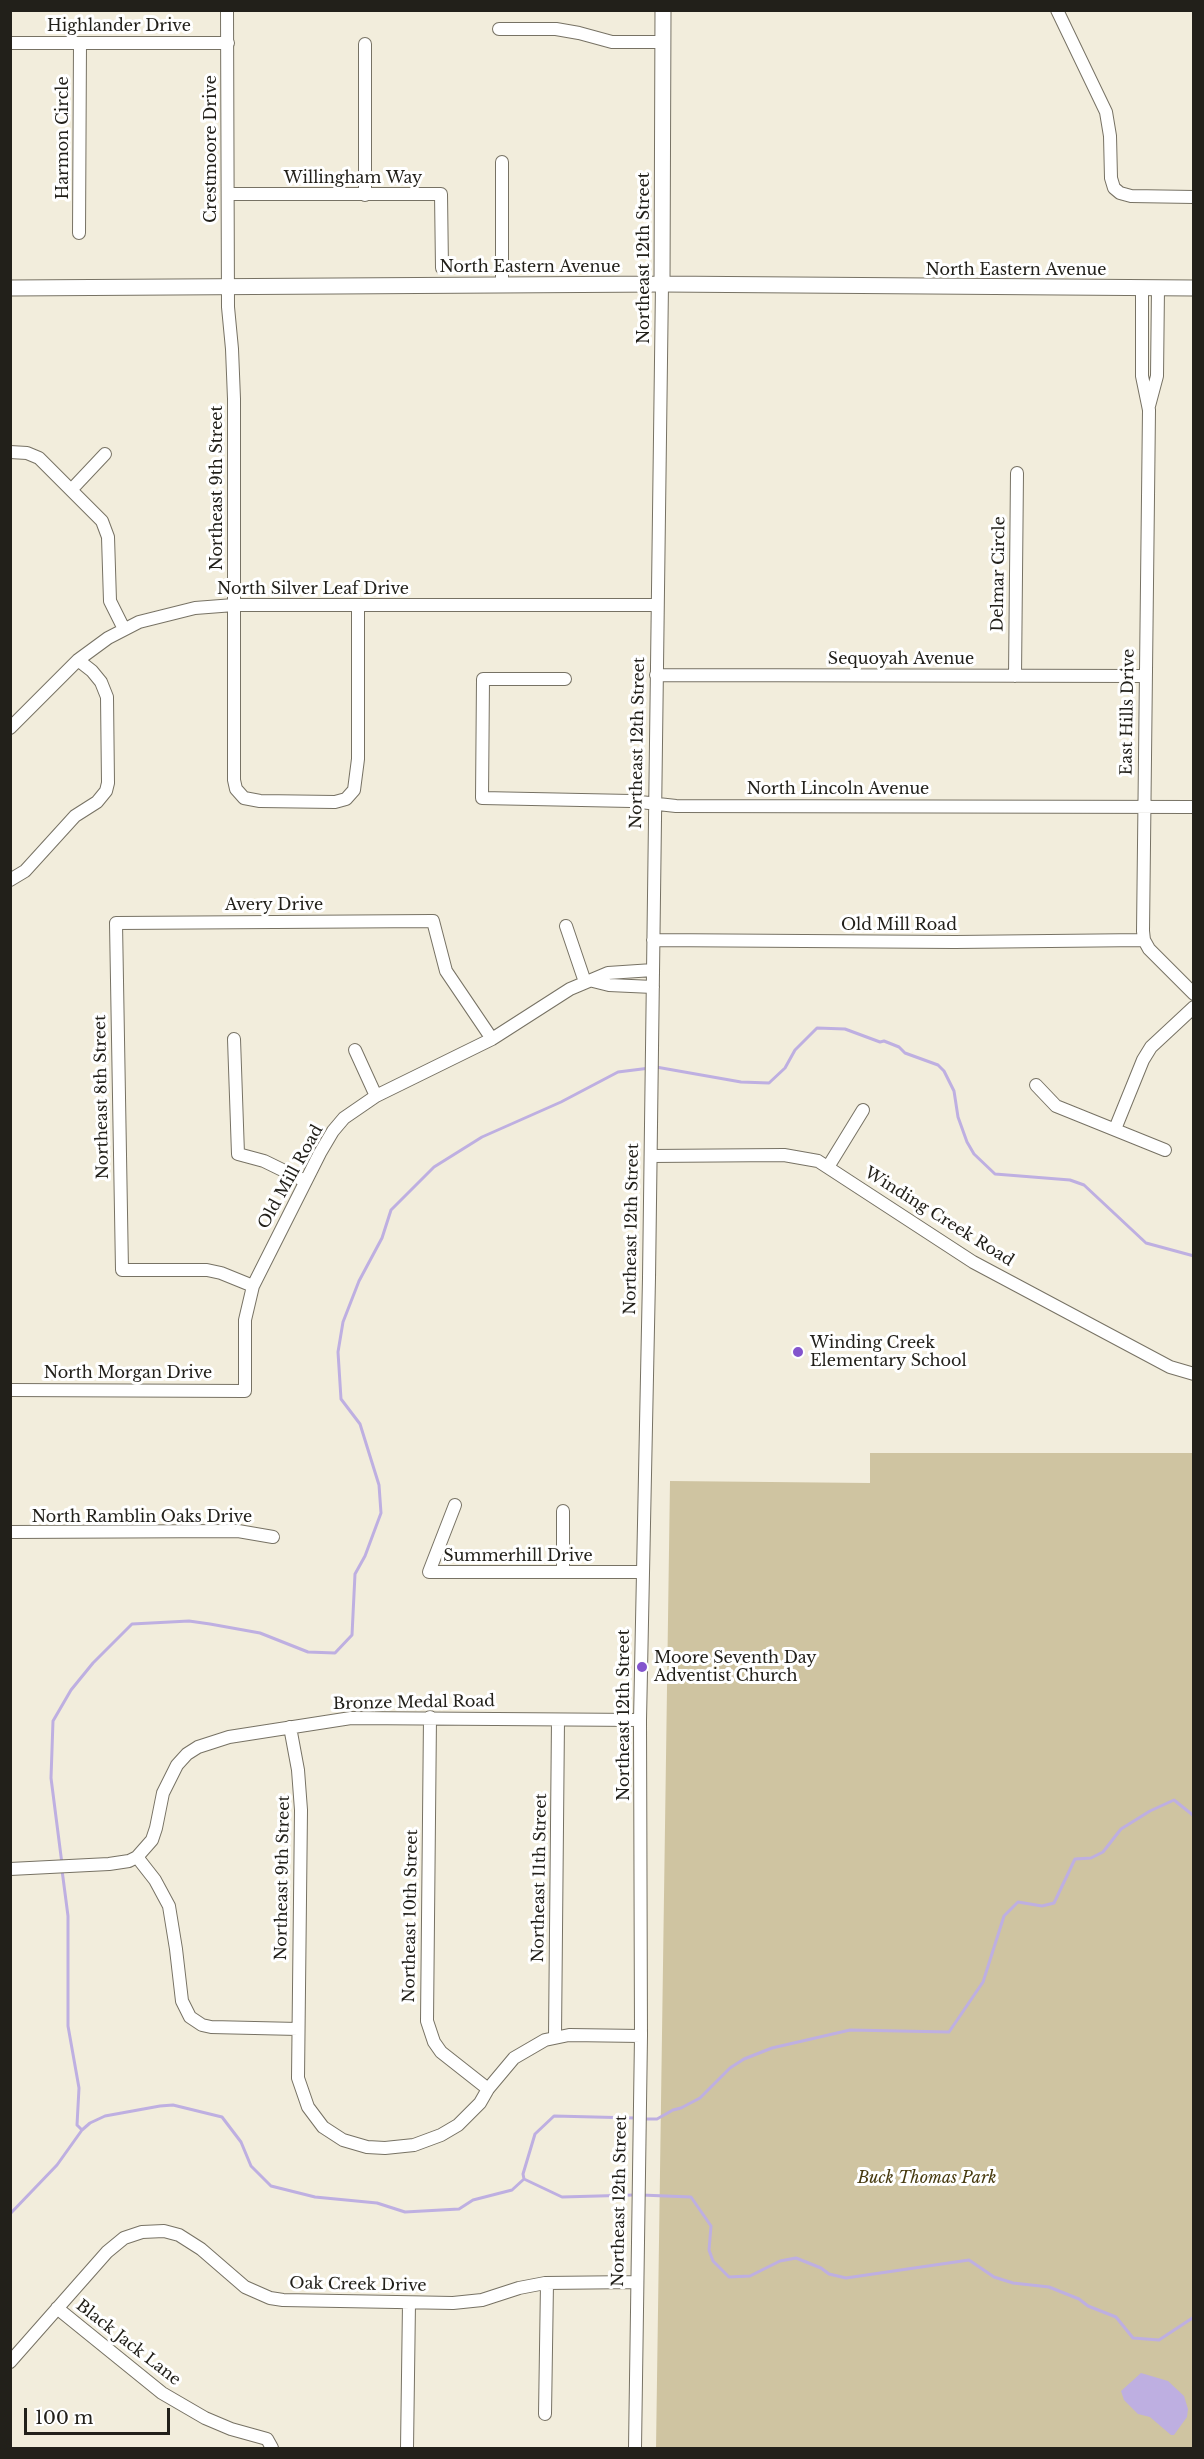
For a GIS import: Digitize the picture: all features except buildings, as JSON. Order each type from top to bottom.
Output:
[{"type":"main road","name":"Northeast 12th Street","points":[[662,284],[663,10]]},
{"type":"main road","name":"North Eastern Avenue","points":[[10,288],[502,284],[1194,288]]},
{"type":"street","name":"Crestmoore Drive","points":[[227,10],[228,288]]},
{"type":"street","points":[[1057,10],[1106,112],[1110,136],[1112,183],[1117,191],[1124,195],[1194,197]]},
{"type":"street","points":[[499,29],[556,29],[612,42],[663,42]]},
{"type":"street","name":"Highlander Drive","points":[[10,43],[228,43]]},
{"type":"street","name":"Harmon Circle","points":[[79,233],[80,43]]},
{"type":"street","points":[[365,44],[365,195]]},
{"type":"street","points":[[502,162],[502,284]]},
{"type":"street","name":"Willingham Way","points":[[228,194],[441,194],[442,268]]},
{"type":"street","name":"Northeast 12th Street","points":[[635,2448],[641,2036],[640,1720],[651,1156],[662,284]]},
{"type":"street","name":"Northeast 9th Street","points":[[228,288],[233,390],[234,780],[239,794],[251,800],[260,801],[335,802],[346,799],[354,790],[358,759],[358,606]]},
{"type":"street","name":"East Hills Drive","points":[[1142,288],[1142,376],[1149,411]]},
{"type":"street","name":"East Hills Drive","points":[[1144,940],[1142,920],[1143,808],[1149,411],[1157,376],[1158,288]]},
{"type":"street","points":[[10,452],[27,453],[39,458],[96,513],[106,530],[110,601],[124,629]]},
{"type":"street","points":[[72,489],[105,454]]},
{"type":"street","name":"Delmar Circle","points":[[1014,676],[1017,473]]},
{"type":"street","name":"North Silver Leaf Drive","points":[[10,728],[78,660],[124,629],[180,611],[234,605],[657,605]]},
{"type":"street","points":[[10,880],[25,871],[70,822],[97,802],[106,791],[108,783],[107,697],[101,682],[78,660]]},
{"type":"street","name":"Sequoyah Avenue","points":[[656,675],[1145,676]]},
{"type":"street","name":"North Lincoln Avenue","points":[[565,679],[483,679],[483,798],[654,803],[676,806],[1194,807]]},
{"type":"street","name":"Avery Drive","points":[[116,923],[433,921],[446,971],[492,1039]]},
{"type":"street","name":"Northeast 8th Street","points":[[116,923],[122,1270],[207,1270],[253,1286]]},
{"type":"street","points":[[566,926],[589,981],[609,985],[653,987]]},
{"type":"street","name":"Old Mill Road","points":[[653,940],[965,942],[1144,940]]},
{"type":"street","points":[[1144,940],[1155,956],[1194,994]]},
{"type":"street","name":"Old Mill Road","points":[[245,1391],[244,1320],[253,1286],[305,1181],[333,1131],[345,1118],[376,1096],[492,1039],[554,998],[589,981],[608,973],[653,970]]},
{"type":"street","points":[[1115,1129],[1143,1060],[1151,1047],[1194,1007]]},
{"type":"street","points":[[234,1039],[238,1154],[264,1161],[305,1181]]},
{"type":"street","points":[[355,1050],[376,1096]]},
{"type":"street","points":[[1036,1085],[1056,1106],[1165,1150]]},
{"type":"street","points":[[828,1167],[863,1110]]},
{"type":"street","name":"Winding Creek Road","points":[[651,1156],[784,1155],[810,1159],[828,1167],[973,1262],[1170,1367],[1194,1374]]},
{"type":"street","name":"North Morgan Drive","points":[[10,1390],[245,1391]]},
{"type":"street","name":"Summerhill Drive","points":[[455,1505],[429,1572],[643,1572]]},
{"type":"street","points":[[563,1511],[563,1572]]},
{"type":"street","name":"North Ramblin Oaks Drive","points":[[10,1532],[238,1531],[273,1537]]},
{"type":"street","name":"Northeast 10th Street","points":[[430,1717],[427,2021],[429,2031],[441,2052],[488,2089]]},
{"type":"street","name":"Bronze Medal Road","points":[[137,1857],[154,1834],[166,1782],[177,1765],[187,1754],[211,1742],[229,1737],[351,1718],[640,1720]]},
{"type":"street","name":"Northeast 11th Street","points":[[555,2036],[558,1719]]},
{"type":"street","name":"Northeast 9th Street","points":[[290,1727],[298,1770],[301,1810],[298,2078],[308,2107],[323,2127],[354,2144],[385,2148],[414,2145],[428,2140],[458,2125],[480,2103],[488,2089],[514,2058],[532,2046],[555,2036]]},
{"type":"street","points":[[10,1869],[85,1866],[129,1861],[137,1857],[155,1880],[169,1906],[177,1949],[182,2001],[190,2017],[202,2025],[211,2027],[298,2029]]},
{"type":"street","points":[[555,2036],[641,2036]]},
{"type":"street","name":"Oak Creek Drive","points":[[10,2362],[116,2244],[132,2234],[153,2231],[172,2233],[188,2239],[244,2287],[270,2298],[303,2302],[468,2302],[547,2283],[637,2282]]},
{"type":"street","points":[[545,2414],[547,2283]]},
{"type":"street","points":[[407,2448],[410,2303]]},
{"type":"street","name":"Black Jack Lane","points":[[57,2308],[162,2393],[205,2418],[267,2439],[272,2448]]},
{"type":"green space","name":"Buck Thomas Park","points":[[870,1453],[1193,1453],[1193,2448],[656,2448],[670,1481],[870,1483]]},
{"type":"shaded area","points":[[1141,2373],[1168,2381],[1184,2396],[1188,2409],[1187,2417],[1174,2435],[1150,2417],[1138,2414],[1124,2400],[1121,2391]]},
{"type":"waterway","points":[[656,1067],[741,1082],[769,1083],[785,1068],[795,1050],[817,1028],[845,1029],[880,1042],[884,1041],[899,1047],[905,1053],[938,1065],[944,1071],[954,1091],[958,1117],[967,1142],[974,1154],[995,1174],[1070,1180],[1084,1185],[1146,1243],[1194,1256]]},
{"type":"waterway","points":[[62,1864],[51,1778],[53,1721],[71,1690],[93,1663],[132,1624],[189,1621],[210,1624],[260,1633],[308,1652],[335,1653],[352,1635],[355,1574],[365,1556],[381,1513],[379,1485],[360,1424],[341,1399],[338,1352],[343,1322],[359,1281],[382,1238],[391,1210],[434,1167],[482,1137],[561,1102],[618,1072],[650,1068]]},
{"type":"waterway","points":[[642,2119],[657,2119],[700,2098],[730,2068],[744,2059],[772,2048],[850,2030],[949,2032],[983,1982],[1004,1916],[1018,1902],[1042,1906],[1054,1903],[1075,1859],[1091,1858],[1103,1852],[1121,1829],[1150,1811],[1174,1800],[1194,1816]]},
{"type":"waterway","points":[[62,1870],[68,1916],[68,2026],[79,2088],[77,2125],[82,2130]]},
{"type":"waterway","points":[[10,2214],[57,2165],[82,2130],[90,2123],[105,2116],[160,2106],[173,2105],[222,2117],[241,2142],[251,2166],[271,2186],[315,2197],[377,2203],[405,2212],[459,2209],[473,2200],[512,2190],[524,2179],[523,2174],[535,2134],[554,2116],[635,2118]]},
{"type":"waterway","points":[[524,2179],[562,2197],[634,2195]]},
{"type":"waterway","points":[[641,2195],[691,2197],[711,2226],[709,2250],[713,2261],[729,2277],[750,2276],[780,2261],[796,2258],[821,2268],[829,2274],[846,2278],[969,2260],[994,2277],[1013,2283],[1049,2287],[1079,2299],[1088,2306],[1116,2317],[1133,2338],[1159,2340],[1194,2317]]},
{"type":"place","name":"Winding Creek Elementary School","points":[[798,1352]]},
{"type":"place","name":"Moore Seventh Day Adventist Church","points":[[642,1667]]}]
